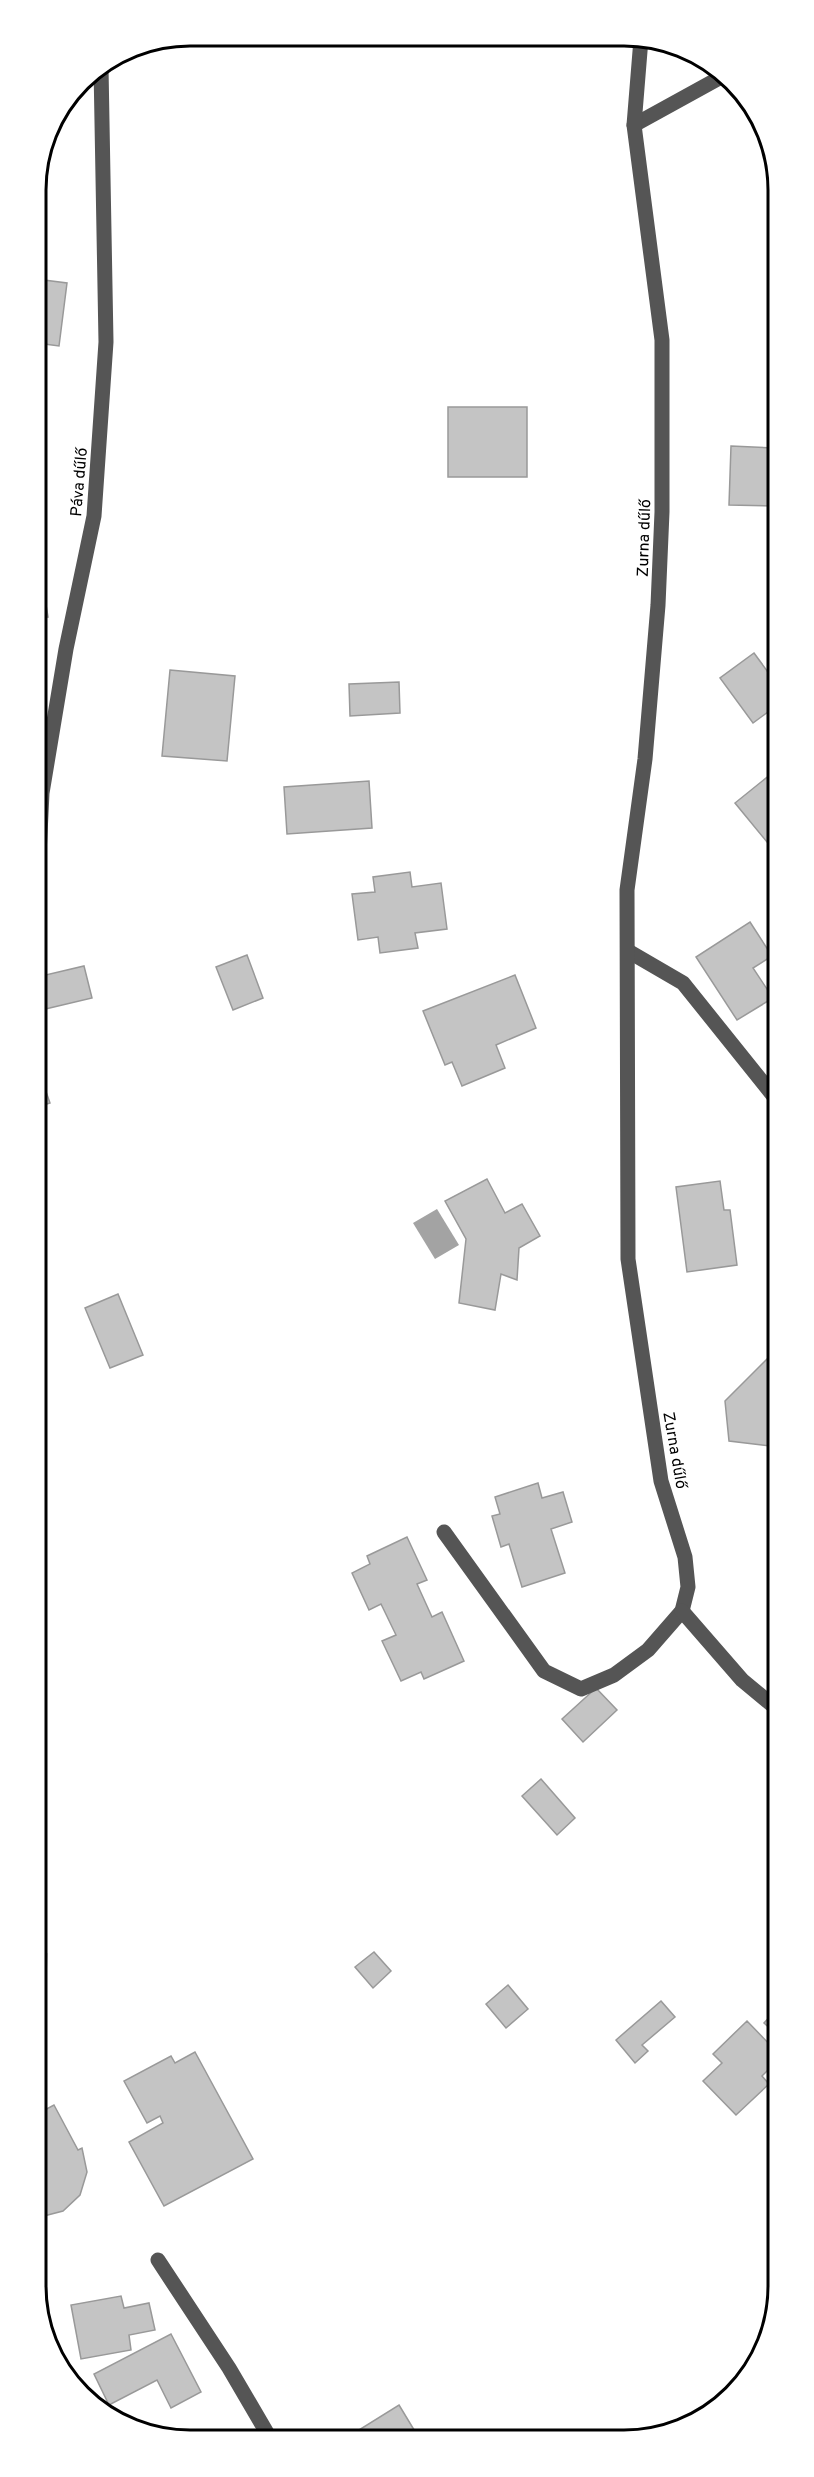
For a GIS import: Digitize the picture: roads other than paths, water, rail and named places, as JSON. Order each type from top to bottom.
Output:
[{"type":"street","name":"Zurna dűlő","points":[[640,48],[634,125],[662,340],[663,512],[645,759],[627,890],[628,1259],[661,1481],[685,1557],[688,1587],[682,1611]]},
{"type":"street","name":"Páva dűlő","points":[[47,764],[66,649],[94,516],[106,342],[101,78]]},
{"type":"street","points":[[634,125],[715,80]]},
{"type":"street","points":[[628,951],[683,983],[768,1088]]},
{"type":"street","points":[[444,1532],[544,1671],[580,1689],[614,1675],[648,1650],[682,1611],[742,1680],[767,1701]]},
{"type":"street","points":[[158,2260],[229,2368],[265,2430]]}]
